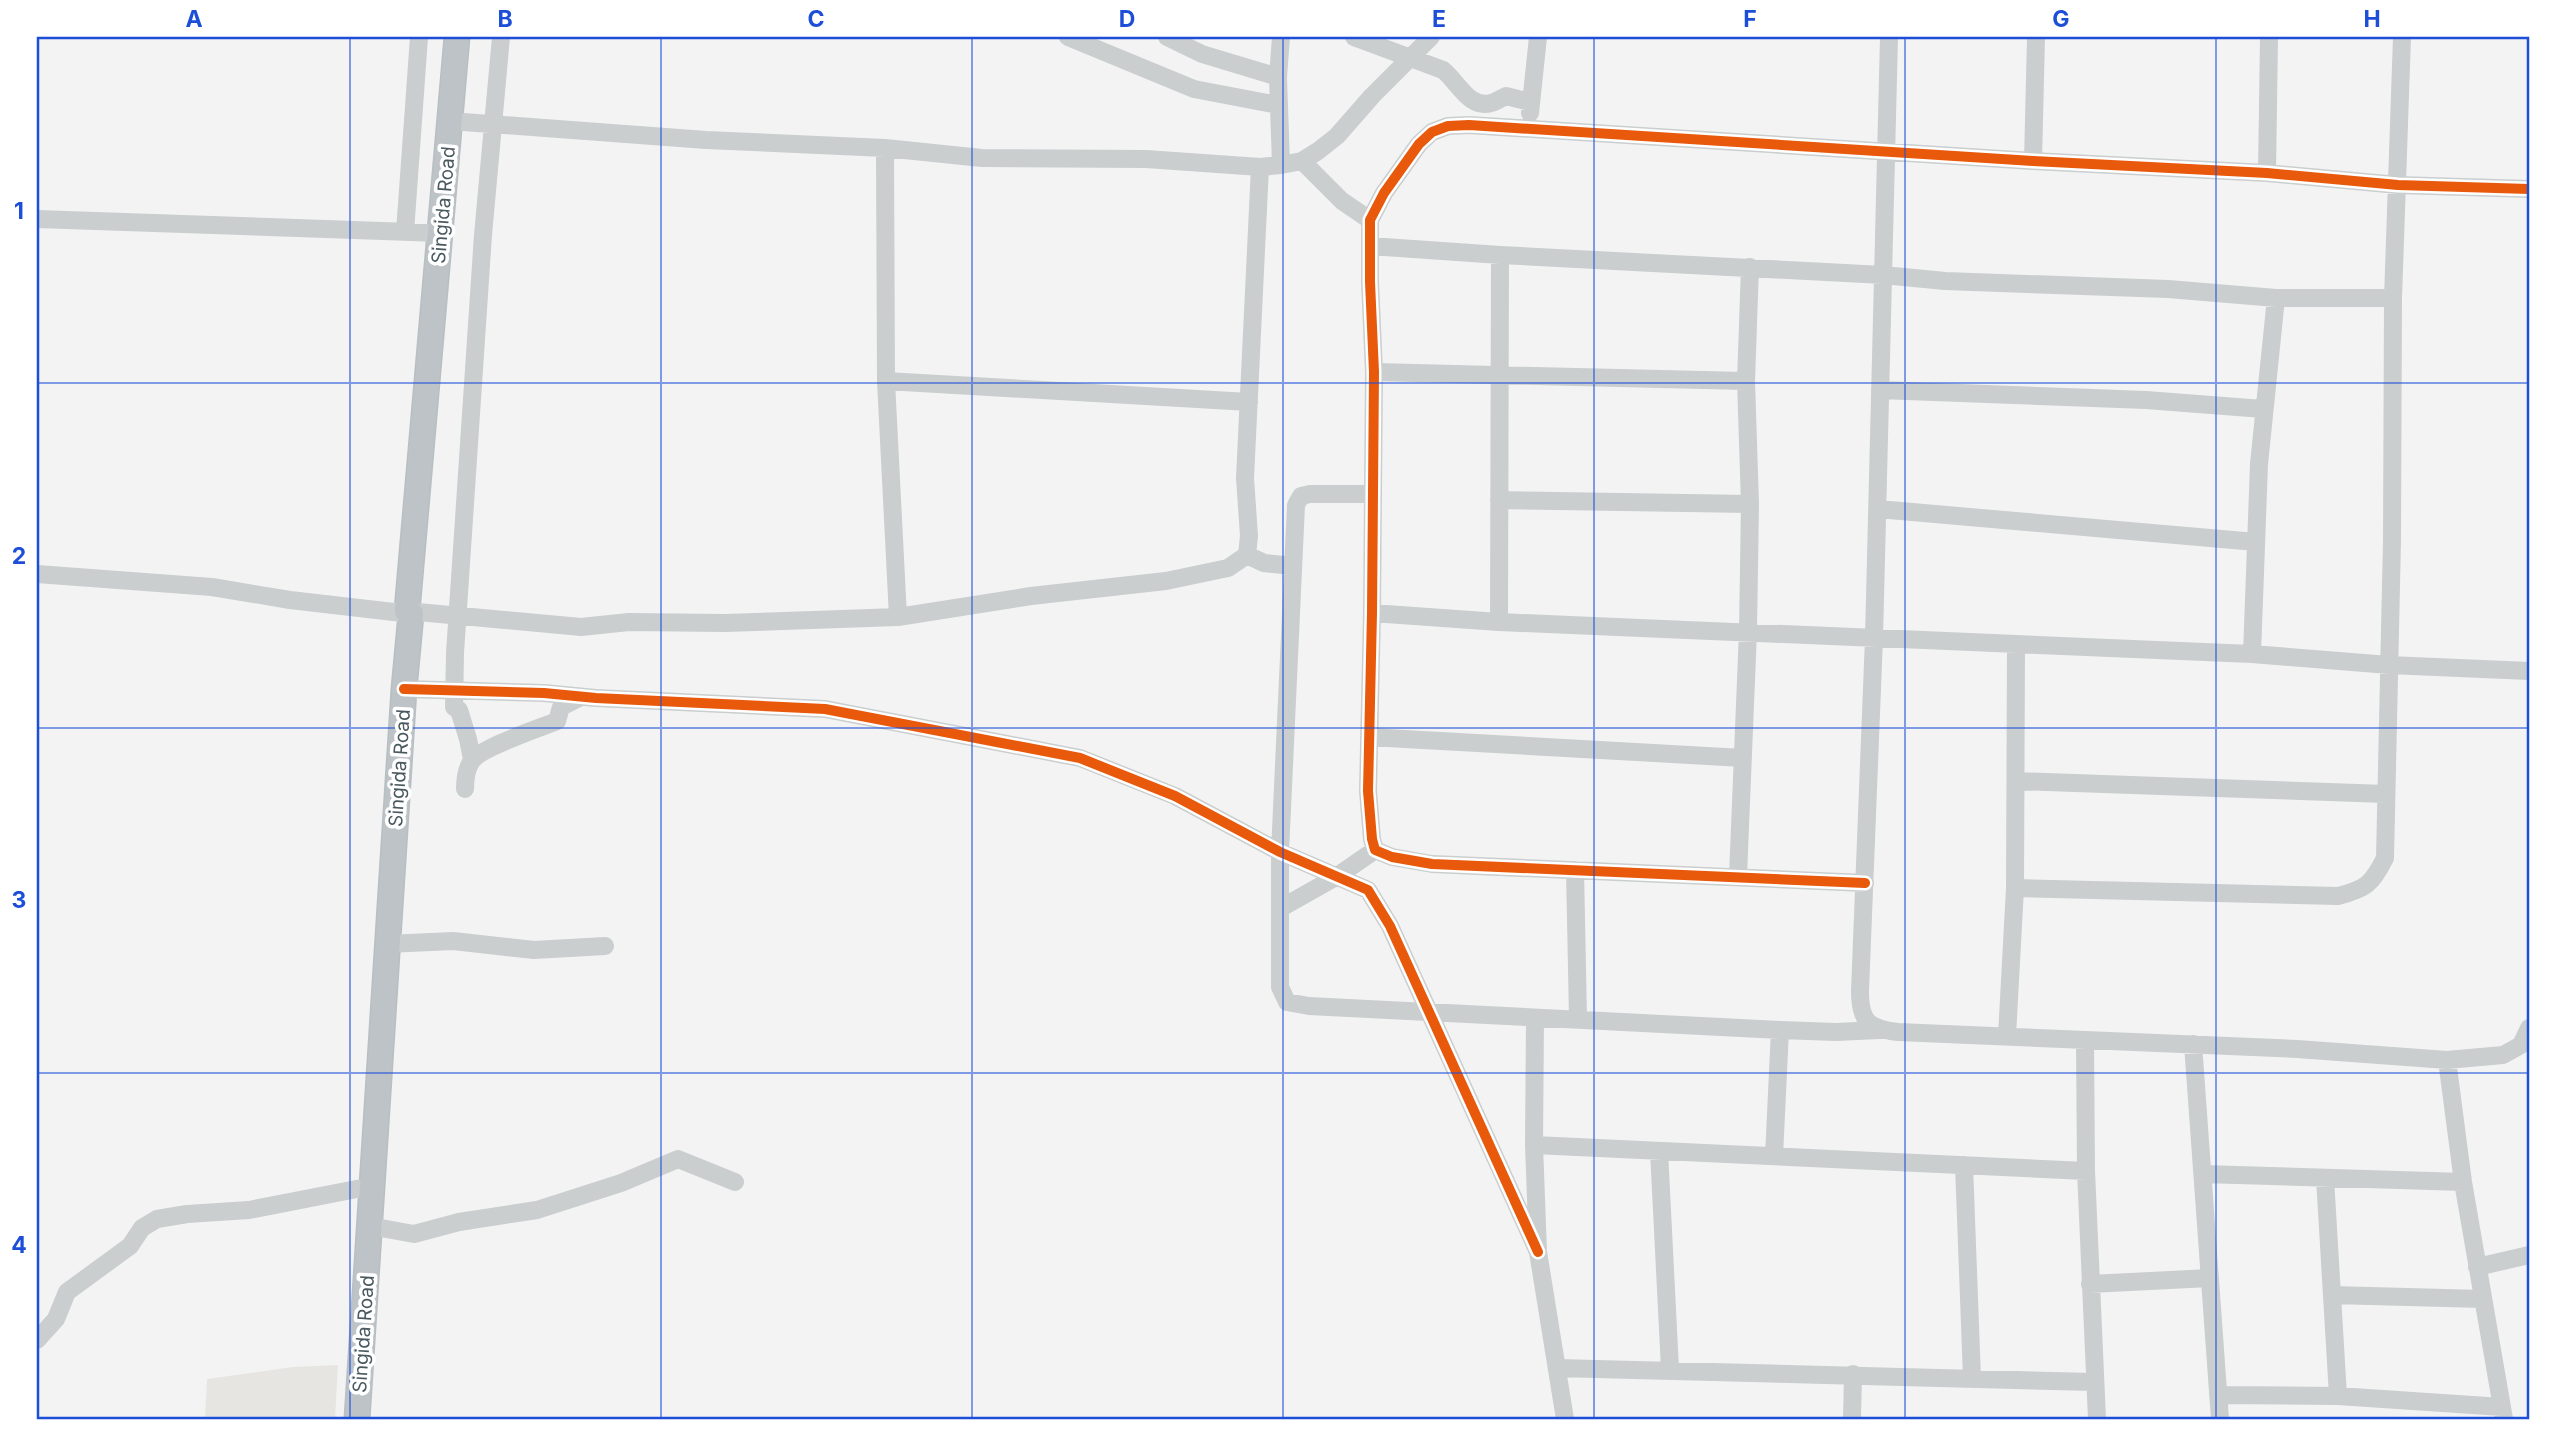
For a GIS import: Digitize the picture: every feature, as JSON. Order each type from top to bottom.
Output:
[{"type":"highway","name":"Singida Road","points":[[358,1419],[409,612],[457,37]]},
{"type":"street","points":[[405,232],[419,37]]},
{"type":"street","points":[[465,789],[466,774],[472,759],[459,710],[454,707],[457,614],[501,37]]},
{"type":"street","points":[[1068,37],[1194,89],[1278,106]]},
{"type":"street","points":[[1167,37],[1202,54],[1278,77]]},
{"type":"street","points":[[1281,37],[1278,106],[1281,165]]},
{"type":"street","points":[[1354,37],[1443,70],[1455,79],[1473,102],[1493,103],[1506,96],[1530,102]]},
{"type":"street","points":[[450,121],[706,140],[885,148],[982,158],[1146,159],[1260,167],[1302,161],[1318,151],[1337,136],[1372,96],[1431,37]]},
{"type":"street","points":[[1530,128],[1530,102],[1538,37]]},
{"type":"street","points":[[1879,1030],[1867,1021],[1860,1009],[1878,509],[1889,37]]},
{"type":"street","points":[[2033,161],[2036,37]]},
{"type":"street","points":[[2267,173],[2269,37]]},
{"type":"street","points":[[2015,888],[2338,896],[2357,891],[2375,878],[2385,858],[2393,298],[2403,37]]},
{"type":"street","points":[[1375,850],[1368,792],[1373,613],[1374,372],[1370,220],[1384,193],[1419,144],[1432,132],[1448,125],[1530,128],[2033,161],[2267,173],[2398,185],[2529,189]]},
{"type":"street","points":[[885,148],[886,380],[898,617]]},
{"type":"street","points":[[1302,161],[1342,201],[1370,220]]},
{"type":"street","points":[[37,574],[212,587],[290,600],[581,627],[629,622],[725,623],[898,617],[1031,596],[1167,582],[1228,568],[1247,555],[1249,536],[1245,478],[1260,167]]},
{"type":"street","points":[[37,219],[440,233]]},
{"type":"street","points":[[1370,246],[1883,275],[1945,281],[2168,289],[2276,298],[2393,298]]},
{"type":"street","points":[[1499,622],[1500,255]]},
{"type":"street","points":[[1738,876],[1748,631],[1750,504],[1746,380],[1750,267]]},
{"type":"street","points":[[2252,654],[2259,464],[2276,298]]},
{"type":"street","points":[[1374,372],[1746,380]]},
{"type":"street","points":[[886,380],[1250,402]]},
{"type":"street","points":[[1880,390],[2146,400],[2263,409]]},
{"type":"street","points":[[1373,494],[1355,492],[1301,496],[1296,505],[1280,852],[1280,987],[1287,1002],[1309,1006],[1430,1013],[1578,1018],[1780,1030],[1879,1030],[2193,1044],[2447,1060],[2503,1055],[2525,1043],[2529,1028]]},
{"type":"street","points":[[1499,500],[1750,504]]},
{"type":"street","points":[[1878,509],[2256,541]]},
{"type":"street","points":[[1247,555],[1264,563],[1293,566]]},
{"type":"street","points":[[1373,613],[1499,622],[2252,654],[2529,671]]},
{"type":"street","points":[[2007,1036],[2015,888],[2016,644]]},
{"type":"street","points":[[404,689],[544,693],[825,709],[1080,758],[1175,796],[1280,852],[1368,890],[1377,903],[1430,1013],[1538,1252]]},
{"type":"street","points":[[472,759],[492,747],[557,721],[561,707],[581,697]]},
{"type":"street","points":[[1369,737],[1743,758]]},
{"type":"street","points":[[2015,781],[2386,794]]},
{"type":"street","points":[[1375,850],[1392,857],[1432,864],[1865,883]]},
{"type":"street","points":[[1281,908],[1336,877],[1375,850]]},
{"type":"street","points":[[1575,870],[1578,1018]]},
{"type":"street","points":[[387,944],[453,941],[534,950],[605,946]]},
{"type":"street","points":[[1535,1017],[1534,1145],[1538,1252],[1565,1419]]},
{"type":"street","points":[[1774,1156],[1780,1030]]},
{"type":"street","points":[[2085,1040],[2086,1171],[2097,1419]]},
{"type":"street","points":[[2193,1044],[2220,1419]]},
{"type":"street","points":[[2218,1395],[2338,1396],[2503,1413],[2463,1182],[2447,1060]]},
{"type":"street","points":[[1534,1145],[2086,1171]]},
{"type":"street","points":[[1659,1151],[1670,1369]]},
{"type":"street","points":[[370,1226],[414,1234],[459,1222],[537,1210],[621,1183],[678,1158],[734,1182]]},
{"type":"street","points":[[1964,1165],[1972,1378]]},
{"type":"street","points":[[2203,1174],[2463,1182]]},
{"type":"street","points":[[2325,1178],[2338,1396]]},
{"type":"street","points":[[37,1340],[56,1319],[67,1292],[130,1246],[142,1228],[157,1220],[187,1214],[249,1210],[372,1186]]},
{"type":"street","points":[[2477,1267],[2529,1255]]},
{"type":"street","points":[[2090,1284],[2210,1278]]},
{"type":"street","points":[[2332,1295],[2483,1299]]},
{"type":"street","points":[[1557,1368],[2094,1381]]},
{"type":"street","points":[[1852,1419],[1853,1374]]},
{"type":"shaded area","points":[[338,1365],[335,1419],[205,1419],[207,1379],[293,1367]]},
{"type":"cycle path","points":[[1865,883],[1432,864],[1392,857],[1375,850],[1368,791],[1374,372],[1370,220],[1384,193],[1419,144],[1432,132],[1448,126],[1469,125],[2267,173],[2398,185],[2529,189]]},
{"type":"cycle path","points":[[404,689],[544,693],[825,709],[1080,758],[1175,796],[1280,852],[1368,890],[1390,926],[1538,1252]]}]
